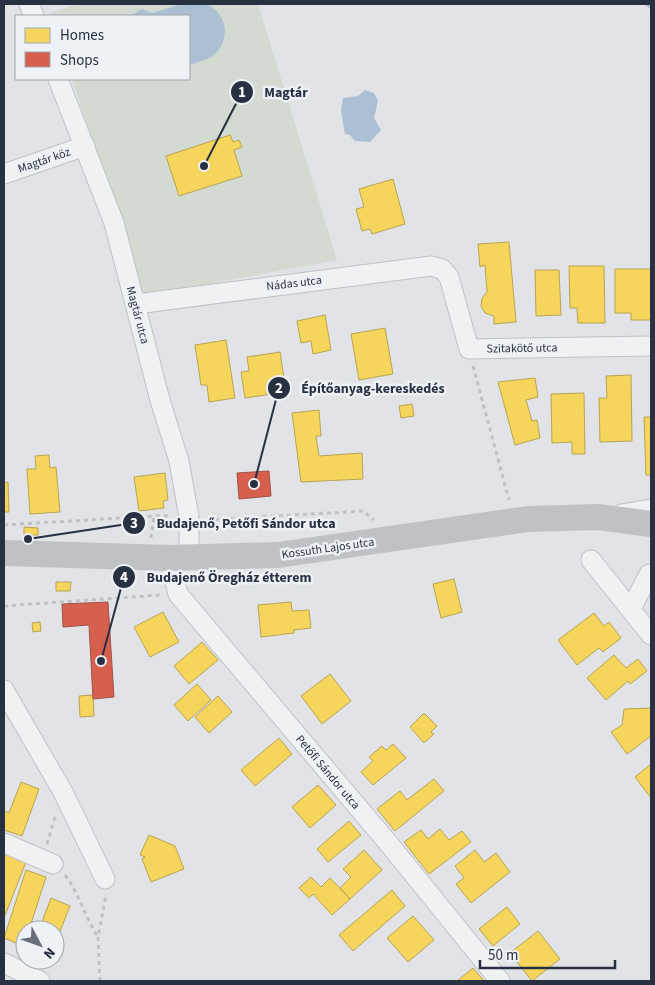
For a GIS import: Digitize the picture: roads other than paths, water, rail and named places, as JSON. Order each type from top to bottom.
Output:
[{"type":"main road","name":"Kossuth Lajos utca","points":[[4,553],[179,558],[278,555],[528,519],[598,517],[651,524]]},
{"type":"street","name":"Magtár utca","points":[[58,80],[114,223],[160,400],[179,461],[189,516],[179,558]]},
{"type":"street","name":"Magtár köz","points":[[4,174],[85,146]]},
{"type":"street","name":"Nádas utca","points":[[136,304],[431,266],[442,269],[448,276]]},
{"type":"street","name":"Szitakötő utca","points":[[448,276],[469,349],[651,346]]},
{"type":"street","points":[[598,517],[651,509]]},
{"type":"street","name":"Petőfi Sándor utca","points":[[179,558],[178,594],[390,844],[500,981]]},
{"type":"street","points":[[591,560],[651,635]]},
{"type":"street","points":[[631,609],[649,574]]},
{"type":"street","points":[[4,690],[63,792],[105,879]]},
{"type":"street","points":[[4,843],[47,862]]},
{"type":"street","points":[[4,963],[40,981]]},
{"type":"water","points":[[182,4],[206,4],[213,8],[223,20],[225,35],[223,42],[212,57],[190,65],[190,15],[132,15],[142,9],[152,13]]},
{"type":"water","points":[[365,90],[374,93],[378,101],[374,118],[381,130],[370,142],[355,141],[350,135],[345,134],[341,111],[343,98],[358,96]]},
{"type":"place","name":"Magtár","points":[[204,166]]},
{"type":"place","name":"Építőanyag-kereskedés","points":[[254,484]]},
{"type":"place","name":"Budajenő, Petőfi Sándor utca","points":[[28,539]]},
{"type":"place","name":"Budajenő Öregház étterem","points":[[101,661]]}]
